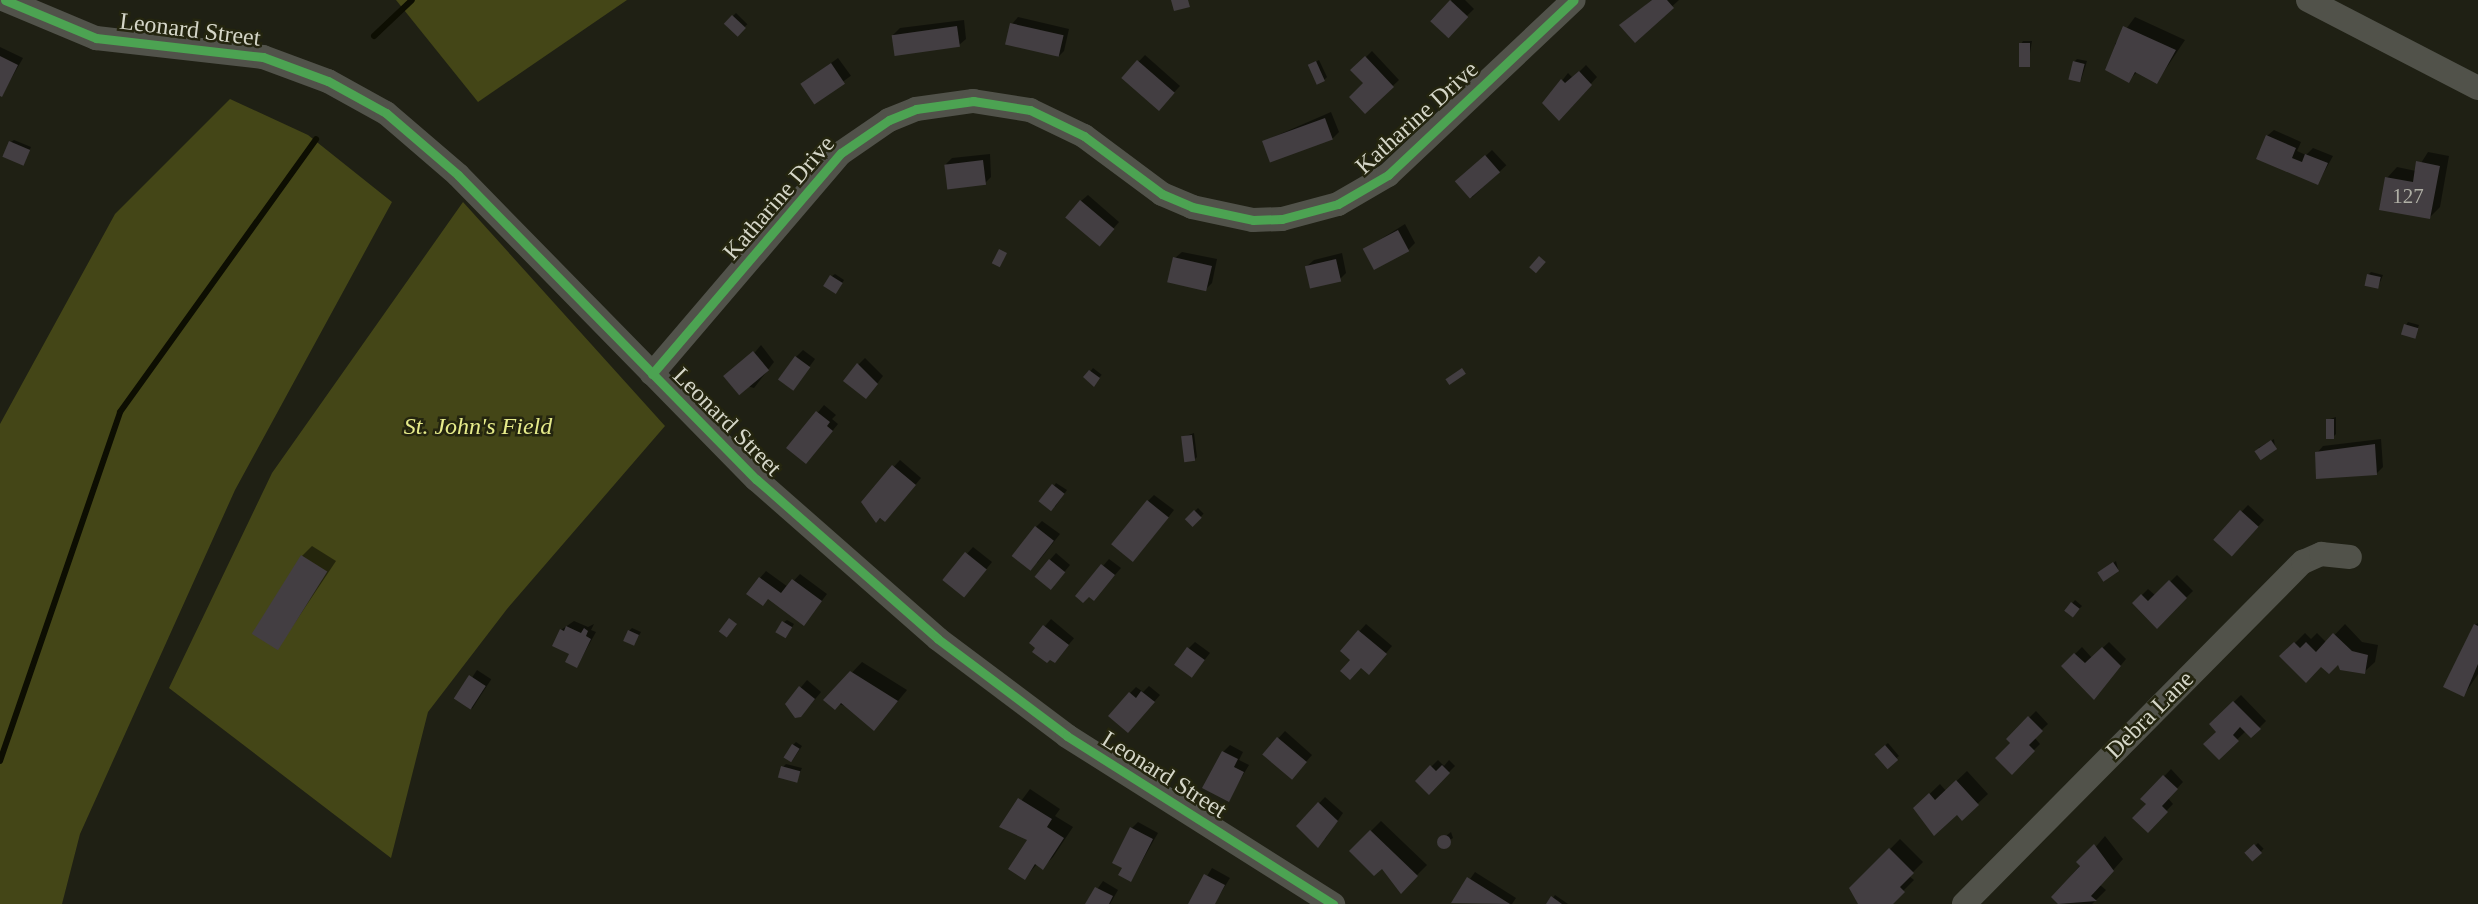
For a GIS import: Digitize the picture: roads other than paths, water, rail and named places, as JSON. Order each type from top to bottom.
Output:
[{"type":"street","name":"Leonard Street","points":[[5,0],[106,40],[225,49],[263,57],[313,74],[367,101],[458,175],[652,374],[791,511],[977,670],[1067,736],[1333,904]]},
{"type":"street","name":"Katharine Drive","points":[[652,374],[841,153],[889,120],[925,107],[973,101],[1030,110],[1084,136],[1163,194],[1192,207],[1233,217],[1282,219],[1338,204],[1388,174],[1574,0]]},
{"type":"street","points":[[2308,0],[2478,88]]},
{"type":"street","name":"Debra Lane","points":[[1964,904],[2303,562],[2321,554],[2350,557]]},
{"type":"waterway","points":[[374,36],[412,0]]},
{"type":"waterway","points":[[0,761],[120,412],[316,139]]},
{"type":"park label","name":"St. John's Field","points":[[478,427]]}]
